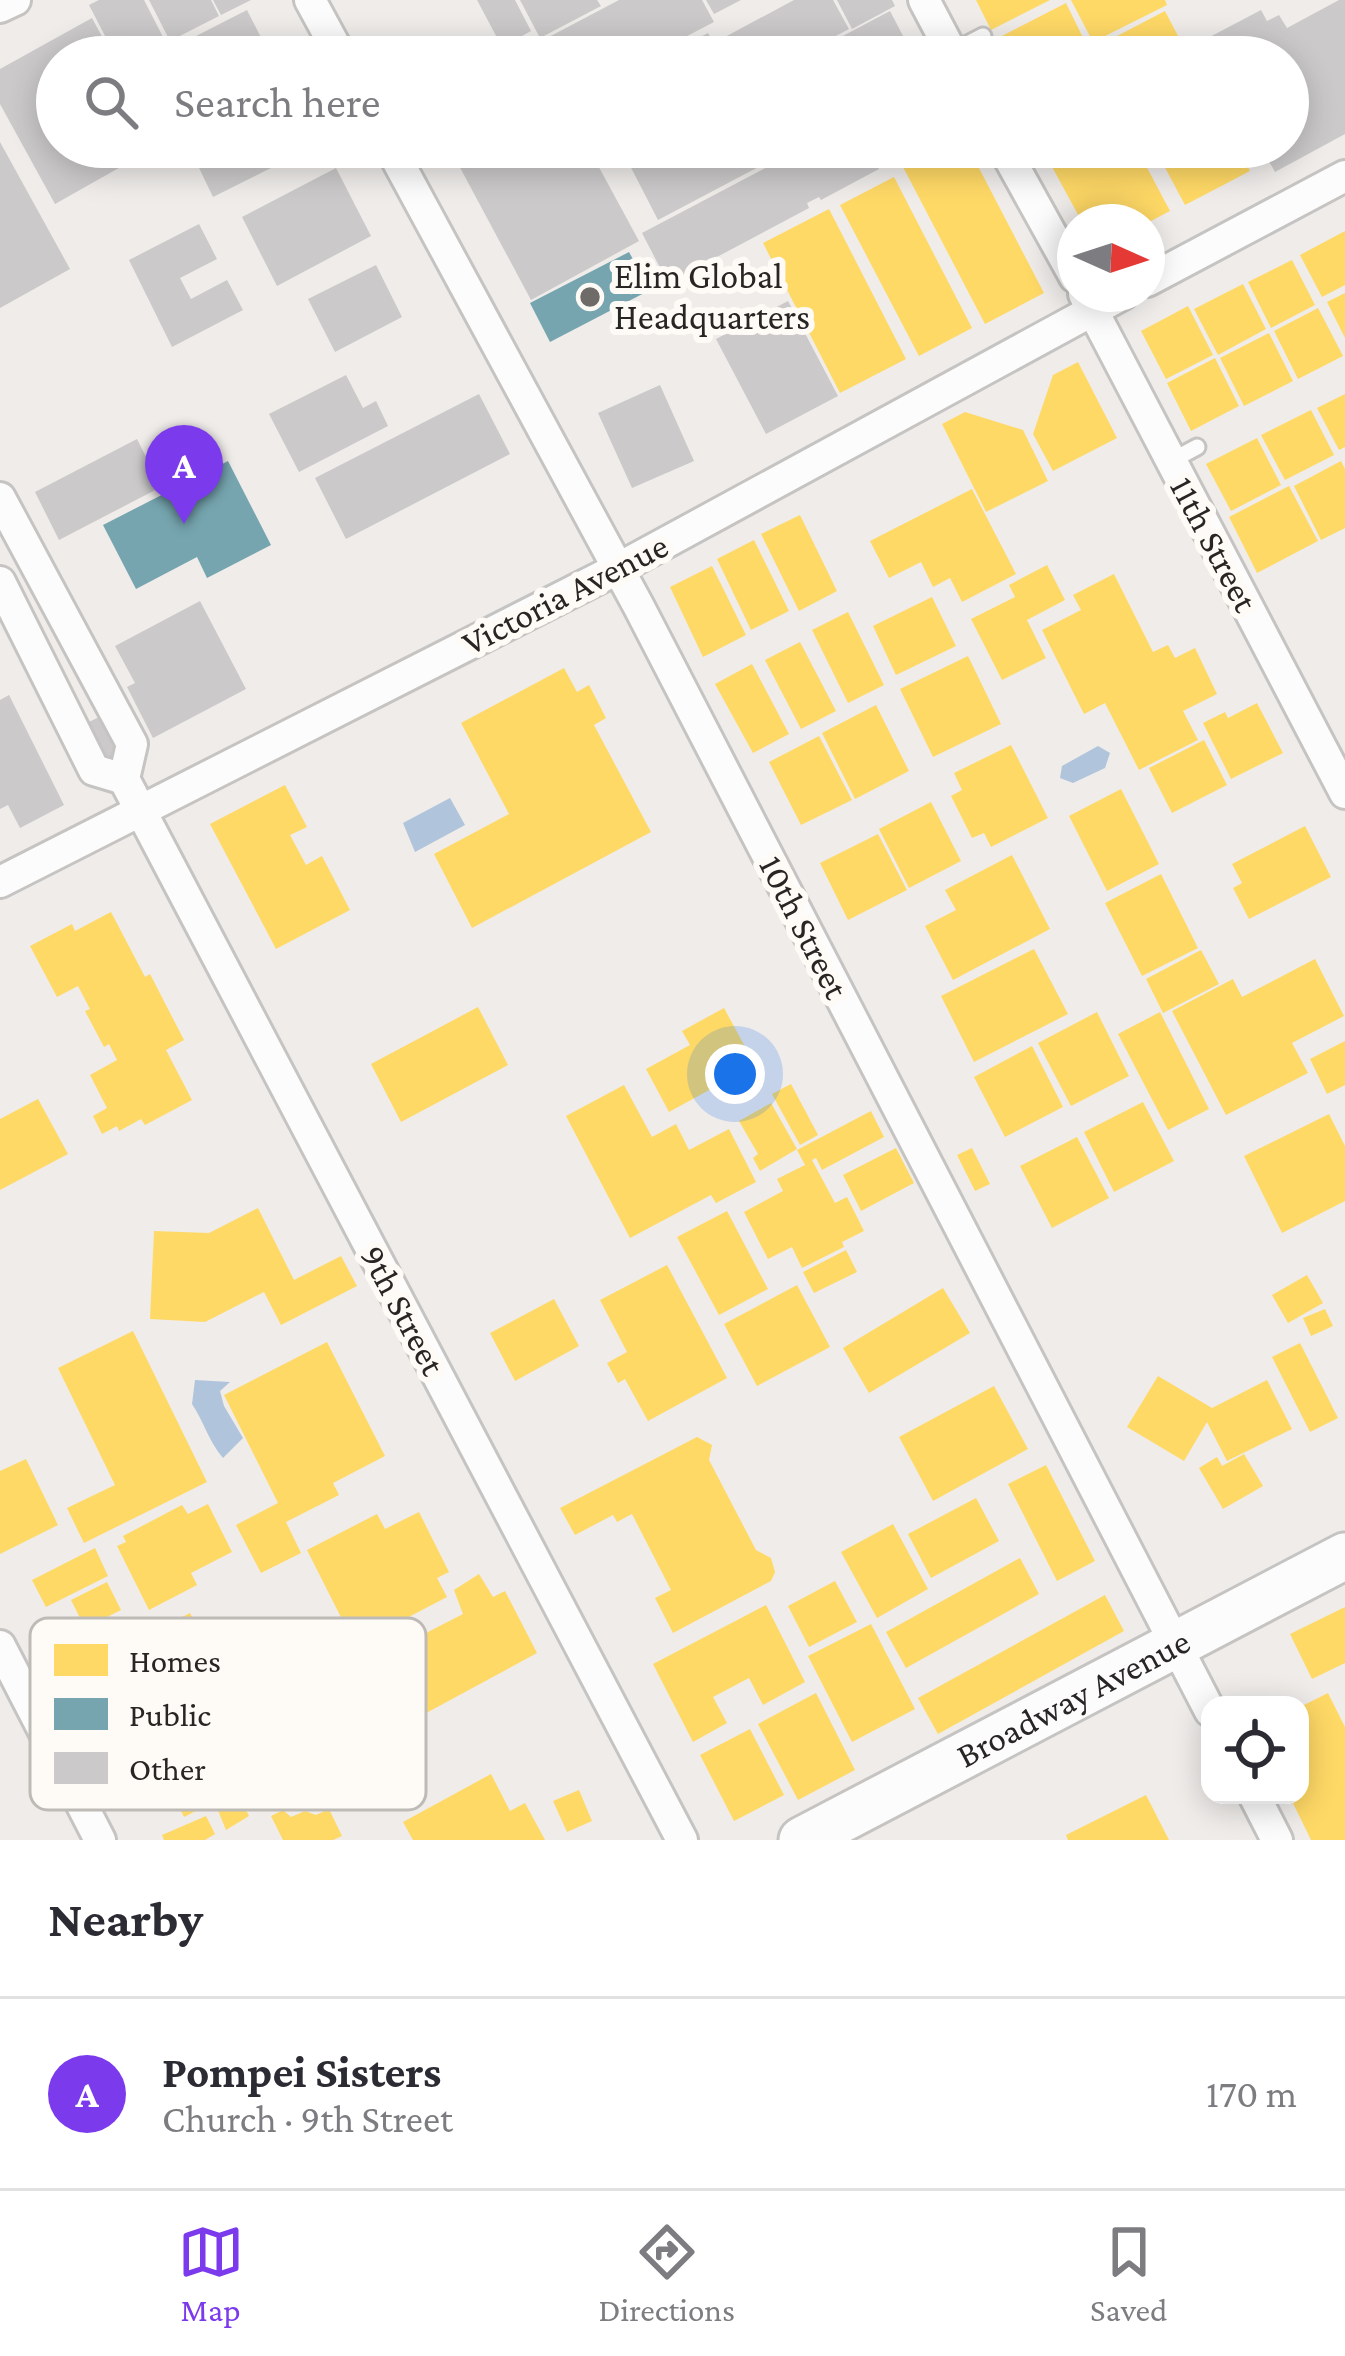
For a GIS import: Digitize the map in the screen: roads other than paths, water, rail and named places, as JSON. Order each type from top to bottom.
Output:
[{"type":"street","points":[[310,0],[330,36]]},
{"type":"street","points":[[924,0],[943,36]]},
{"type":"street","name":"10th Street","points":[[401,168],[619,568],[1202,1696]]},
{"type":"street","points":[[1025,168],[1057,238]]},
{"type":"street","points":[[1165,271],[1345,176]]},
{"type":"street","name":"Victoria Avenue","points":[[0,882],[619,568],[1071,312]]},
{"type":"street","name":"11th Street","points":[[1095,312],[1184,454],[1345,793]]},
{"type":"street","name":"9th Street","points":[[4,517],[132,744],[124,779],[682,1840]]},
{"type":"street","name":"9th Street","points":[[0,582],[94,770],[124,779]]},
{"type":"street","name":"Broadway Avenue","points":[[802,1840],[1345,1556]]},
{"type":"street","points":[[0,1646],[30,1704]]},
{"type":"street","points":[[1259,1804],[1277,1840]]},
{"type":"street","points":[[85,1810],[100,1840]]},
{"type":"water","points":[[1098,746],[1110,753],[1105,768],[1073,783],[1060,778],[1062,766]]},
{"type":"water","points":[[450,798],[465,825],[415,852],[403,823]]},
{"type":"water","points":[[195,1380],[230,1382],[220,1391],[243,1438],[223,1458],[192,1404]]},
{"type":"place","name":"Elim Global Headquarters","points":[[590,297]]},
{"type":"place","name":"Pompei Sisters","points":[[184,524]]}]
